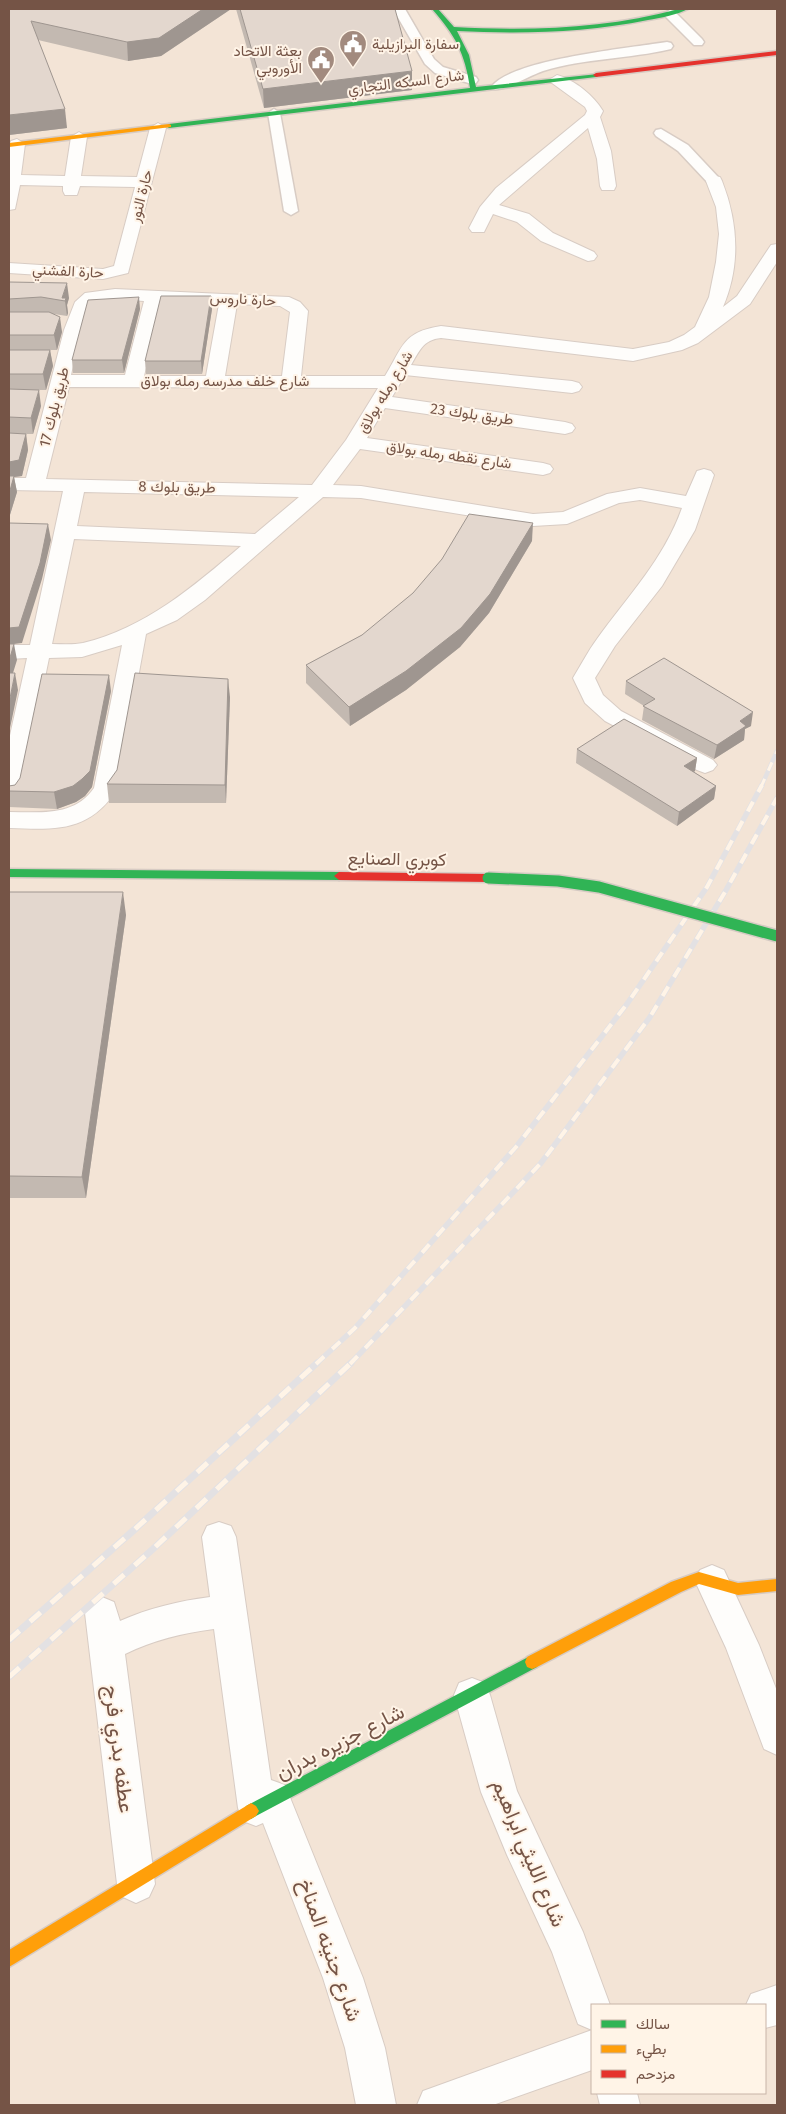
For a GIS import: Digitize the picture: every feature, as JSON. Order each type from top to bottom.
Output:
[{"type":"street","points":[[435,9],[454,29],[465,48],[471,68],[472,85]]},
{"type":"street","points":[[454,29],[505,33],[556,32],[604,28],[685,9]]},
{"type":"street","name":"شارع السكه التجاري","points":[[13,145],[274,113],[472,85],[498,86],[557,80],[777,53]]},
{"type":"street","points":[[478,228],[488,207],[502,192],[592,117],[594,111],[591,104],[557,80]]},
{"type":"street","points":[[592,117],[602,139],[607,162],[608,186]]},
{"type":"street","name":"حارة النور","points":[[124,265],[158,128]]},
{"type":"street","points":[[71,186],[79,137]]},
{"type":"street","points":[[9,205],[13,145]]},
{"type":"street","points":[[12,180],[71,186],[144,182]]},
{"type":"street","points":[[703,330],[718,297],[728,234],[724,208],[714,182]]},
{"type":"street","points":[[488,207],[522,218],[547,237],[588,256]]},
{"type":"street","name":"شارع رمله بولاق","points":[[9,652],[82,650],[135,633],[169,615],[197,595],[261,542],[319,490],[355,442],[417,339],[427,334],[455,334],[633,355],[675,346],[703,330],[744,300],[777,249]]},
{"type":"street","name":"حارة الفشني","points":[[9,268],[103,274],[117,272],[124,265]]},
{"type":"street","name":"حارة ناروس","points":[[65,326],[84,302],[91,297],[103,294],[278,300],[294,306],[299,311],[291,382]]},
{"type":"street","points":[[133,381],[154,296]]},
{"type":"street","points":[[214,382],[230,298]]},
{"type":"street","name":"طريق بلوك 17","points":[[34,484],[36,442],[51,392],[56,358],[65,326]]},
{"type":"street","name":"شارع خلف مدرسه رمله بولاق","points":[[51,392],[133,381],[291,382],[394,375],[572,387]]},
{"type":"street","name":"طريق بلوك 23","points":[[380,400],[565,428]]},
{"type":"street","name":"شارع نقطه رمله بولاق","points":[[355,442],[543,469]]},
{"type":"street","points":[[704,476],[685,530],[651,586],[605,643],[584,678],[593,698],[613,716],[705,765]]},
{"type":"street","name":"طريق بلوك 8","points":[[9,484],[361,492],[532,520],[567,518],[614,498],[640,494],[694,504]]},
{"type":"street","points":[[9,794],[75,485]]},
{"type":"street","points":[[65,532],[261,542]]},
{"type":"street","points":[[9,820],[65,819],[84,812],[99,801],[106,788],[135,633]]},
{"type":"street","name":"كوبري الصنايع","points":[[9,873],[543,879],[598,886],[652,900],[743,929],[777,936]]},
{"type":"street","name":"شارع جنينه المناخ","points":[[219,1537],[264,1804],[343,1978],[365,2048],[376,2105]]},
{"type":"street","points":[[706,1580],[738,1589],[777,1585]]},
{"type":"street","points":[[706,1580],[742,1645],[777,1737]]},
{"type":"street","name":"شارع جزيره بدران","points":[[9,1959],[136,1884],[264,1804],[676,1587],[706,1580]]},
{"type":"street","name":"عطفه بدري فرج","points":[[136,1884],[104,1629],[146,1627],[187,1616],[230,1611]]},
{"type":"street","name":"شارع الليثي ابراهيم","points":[[472,1695],[499,1792],[520,1842],[569,1946],[591,2007]]},
{"type":"street","points":[[437,2105],[591,2050]]},
{"type":"lane","points":[[400,9],[430,61],[439,70],[472,85]]},
{"type":"lane","points":[[670,14],[698,42]]},
{"type":"lane","points":[[498,86],[515,76],[537,68],[667,46]]},
{"type":"lane","points":[[274,113],[291,211]]},
{"type":"lane","points":[[661,133],[695,159],[714,182]]},
{"type":"shaded area","points":[[9,9],[777,9],[777,2105],[9,2105]]},
{"type":"building","points":[[9,9],[203,9],[159,38],[127,42],[31,21],[65,109],[9,115]]},
{"type":"building","points":[[240,9],[395,9],[412,71],[263,89]]},
{"type":"building","points":[[9,282],[67,283],[62,298],[66,298],[65,301],[41,297],[9,299]]},
{"type":"building","points":[[161,296],[211,296],[201,361],[145,361]]},
{"type":"building","points":[[139,297],[122,360],[72,360],[88,300]]},
{"type":"building","points":[[9,312],[49,312],[60,317],[54,335],[9,335]]},
{"type":"building","points":[[9,350],[50,350],[43,374],[9,374]]},
{"type":"building","points":[[9,389],[39,390],[31,418],[9,417]]},
{"type":"building","points":[[9,433],[26,434],[19,460],[9,462]]},
{"type":"building","points":[[9,476],[14,476],[9,494]]},
{"type":"building","points":[[469,514],[533,523],[490,594],[461,628],[406,671],[349,707],[306,665],[362,635],[413,593],[442,559]]},
{"type":"building","points":[[9,523],[48,524],[40,563],[19,627],[9,628]]},
{"type":"building","points":[[9,644],[14,644],[9,661]]},
{"type":"building","points":[[664,658],[753,712],[740,721],[746,726],[717,745],[643,706],[655,699],[626,681]]},
{"type":"building","points":[[9,673],[15,673],[9,703]]},
{"type":"building","points":[[135,673],[228,679],[225,785],[107,784],[117,770]]},
{"type":"building","points":[[42,674],[109,675],[90,771],[73,786],[54,792],[9,791],[9,786],[15,785],[20,778]]},
{"type":"building","points":[[624,719],[697,758],[684,766],[716,786],[679,812],[577,749]]},
{"type":"building","points":[[9,892],[123,892],[82,1177],[9,1176]]},
{"type":"railway","points":[[761,786],[777,751]]},
{"type":"railway","points":[[316,1364],[355,1328],[516,1147],[627,1004],[707,887],[761,786]]},
{"type":"railway","points":[[351,1363],[541,1163],[650,1017],[725,892],[777,798]]},
{"type":"railway","points":[[9,1640],[134,1530],[317,1363]]},
{"type":"railway","points":[[9,1677],[153,1549],[351,1363]]},
{"type":"traffic: fast","points":[[435,9],[451,26],[462,45],[469,66],[473,89]]},
{"type":"traffic: fast","points":[[454,29],[483,31],[571,30],[628,23],[685,9]]},
{"type":"traffic: fast","points":[[169,126],[596,75]]},
{"type":"traffic: fast","points":[[9,873],[339,876]]},
{"type":"traffic: fast","points":[[488,878],[558,881],[599,887],[777,936]]},
{"type":"traffic: fast","points":[[251,1811],[532,1662]]},
{"type":"traffic: slow","points":[[9,145],[169,126]]},
{"type":"traffic: slow","points":[[532,1662],[676,1587],[699,1578],[738,1589],[777,1585]]},
{"type":"traffic: slow","points":[[9,1959],[251,1811]]},
{"type":"traffic: jam","points":[[596,75],[777,53]]},
{"type":"traffic: jam","points":[[339,876],[488,878]]},
{"type":"place","name":"سفارة البرازيلية","points":[[353,68]]},
{"type":"place","name":"بعثة الاتحاد الأوروبي","points":[[321,84]]}]
